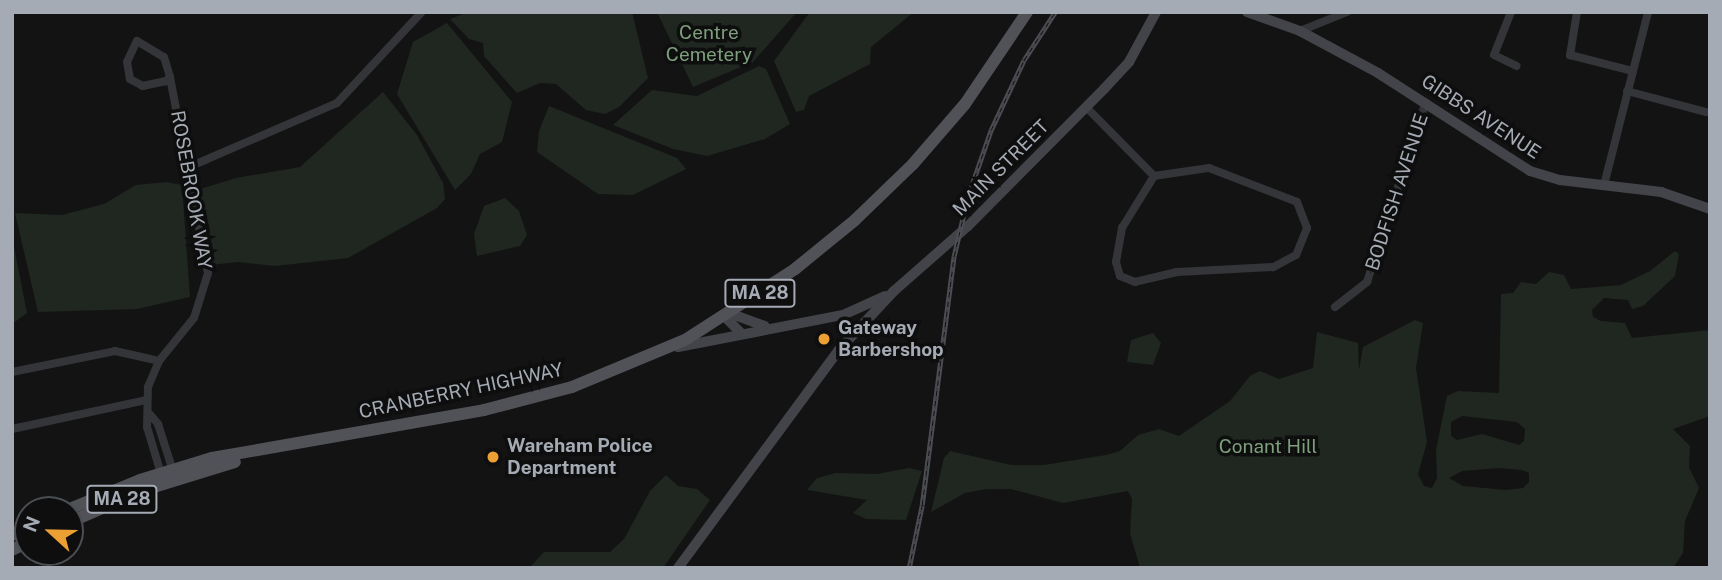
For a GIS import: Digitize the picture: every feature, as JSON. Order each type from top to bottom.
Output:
[{"type":"main road","name":"CRANBERRY HIGHWAY","points":[[84,504],[168,476],[262,452],[484,410],[572,387],[655,354],[727,314],[795,269],[911,166],[965,104],[1027,12]]},
{"type":"main road","name":"MAIN STREET","points":[[678,568],[843,345],[894,291],[965,229],[1129,62],[1156,12]]},
{"type":"main road","name":"GIBBS AVENUE","points":[[1247,12],[1300,31],[1426,102],[1530,171],[1673,194],[1710,209]]},
{"type":"main road","points":[[655,354],[741,333],[848,313],[894,291]]},
{"type":"main road","points":[[848,313],[857,324],[853,334]]},
{"type":"main road","points":[[843,345],[848,313]]},
{"type":"main road","points":[[727,314],[755,326],[782,327]]},
{"type":"main road","points":[[727,314],[741,333]]},
{"type":"main road","name":"CRANBERRY HIGHWAY","points":[[84,516],[168,476]]},
{"type":"street","points":[[189,166],[337,103],[422,12]]},
{"type":"street","points":[[1300,31],[1347,12]]},
{"type":"street","points":[[1511,12],[1494,55],[1517,66]]},
{"type":"street","points":[[1577,12],[1570,55],[1633,71]]},
{"type":"street","points":[[1604,185],[1648,12]]},
{"type":"street","name":"ROSEBROOK WAY","points":[[168,476],[158,424],[148,412],[146,400],[159,360],[194,318],[208,274],[170,77],[161,54],[137,41],[126,69],[136,85],[159,83],[170,77]]},
{"type":"street","points":[[1628,92],[1706,112]]},
{"type":"street","name":"BODFISH AVENUE","points":[[1335,307],[1367,282],[1426,102]]},
{"type":"street","points":[[1086,107],[1154,176]]},
{"type":"street","points":[[1209,169],[1291,198],[1306,219],[1302,247],[1289,261],[1273,267],[1127,281],[1116,270],[1120,236],[1129,211],[1154,176],[1209,169]]},
{"type":"street","points":[[12,372],[116,351],[159,360]]},
{"type":"street","points":[[12,429],[146,400]]},
{"type":"green space","points":[[469,12],[632,12],[648,78],[619,107],[605,114],[586,110],[556,84],[540,83],[517,93],[484,56],[483,43],[469,39],[450,19]]},
{"type":"green space","name":"Centre Cemetery","points":[[657,12],[797,12],[753,62],[693,87]]},
{"type":"green space","points":[[810,12],[914,12],[871,47],[870,64],[809,96],[804,110],[796,112],[774,61]]},
{"type":"green space","points":[[447,23],[512,102],[502,142],[480,154],[471,174],[455,190],[397,94],[413,42]]},
{"type":"green space","points":[[759,66],[766,69],[790,124],[765,139],[707,156],[673,149],[613,125],[652,90],[697,96]]},
{"type":"green space","points":[[383,92],[417,135],[443,183],[445,199],[437,208],[348,258],[275,266],[238,262],[201,266],[197,190],[236,178],[300,167]]},
{"type":"green space","points":[[549,106],[677,158],[686,169],[633,195],[598,194],[537,152],[539,131]]},
{"type":"green space","points":[[167,182],[182,185],[190,297],[137,309],[38,312],[15,213],[62,215],[104,204],[136,185]]},
{"type":"green space","points":[[505,198],[519,211],[527,235],[520,246],[477,256],[474,234],[484,206]]},
{"type":"green space","points":[[12,236],[27,313],[12,324]]},
{"type":"green space","name":"Conant Hill","points":[[1675,251],[1679,254],[1675,276],[1643,306],[1632,309],[1628,300],[1604,298],[1592,310],[1593,317],[1601,321],[1625,323],[1632,338],[1710,330],[1710,416],[1673,429],[1690,446],[1689,467],[1699,488],[1685,521],[1683,553],[1673,568],[1140,568],[1130,533],[1132,499],[1128,491],[1063,503],[1011,489],[986,489],[965,493],[931,512],[944,458],[950,451],[1011,465],[1044,465],[1120,451],[1138,435],[1159,429],[1179,436],[1230,401],[1250,376],[1260,371],[1279,379],[1313,368],[1317,332],[1358,343],[1359,370],[1363,347],[1415,320],[1423,323],[1416,368],[1427,442],[1418,474],[1424,486],[1432,488],[1437,478],[1436,450],[1447,396],[1458,391],[1499,393],[1501,294],[1513,293],[1521,282],[1536,284],[1549,272],[1564,275],[1571,289],[1621,285],[1650,271]],"holes":[[[1462,416],[1517,422],[1525,429],[1524,441],[1519,445],[1482,434],[1457,440],[1451,436],[1451,422]],[[1499,468],[1529,473],[1529,482],[1523,488],[1506,490],[1463,486],[1449,478],[1462,471]]]},
{"type":"green space","points":[[1153,333],[1161,343],[1153,365],[1127,362],[1131,340]]},
{"type":"green space","points":[[909,468],[922,471],[906,520],[866,519],[853,513],[867,500],[807,490],[817,478],[836,473],[877,474]]},
{"type":"green space","points":[[666,475],[678,486],[697,489],[710,500],[663,568],[485,568],[530,567],[544,552],[610,552],[624,539],[650,491]]},
{"type":"railway","points":[[909,568],[922,505],[954,256],[968,196],[991,130],[1024,60],[1055,12]]},
{"type":"place","name":"Gateway Barbershop","points":[[824,339]]},
{"type":"place","name":"Wareham Police Department","points":[[493,457]]}]
